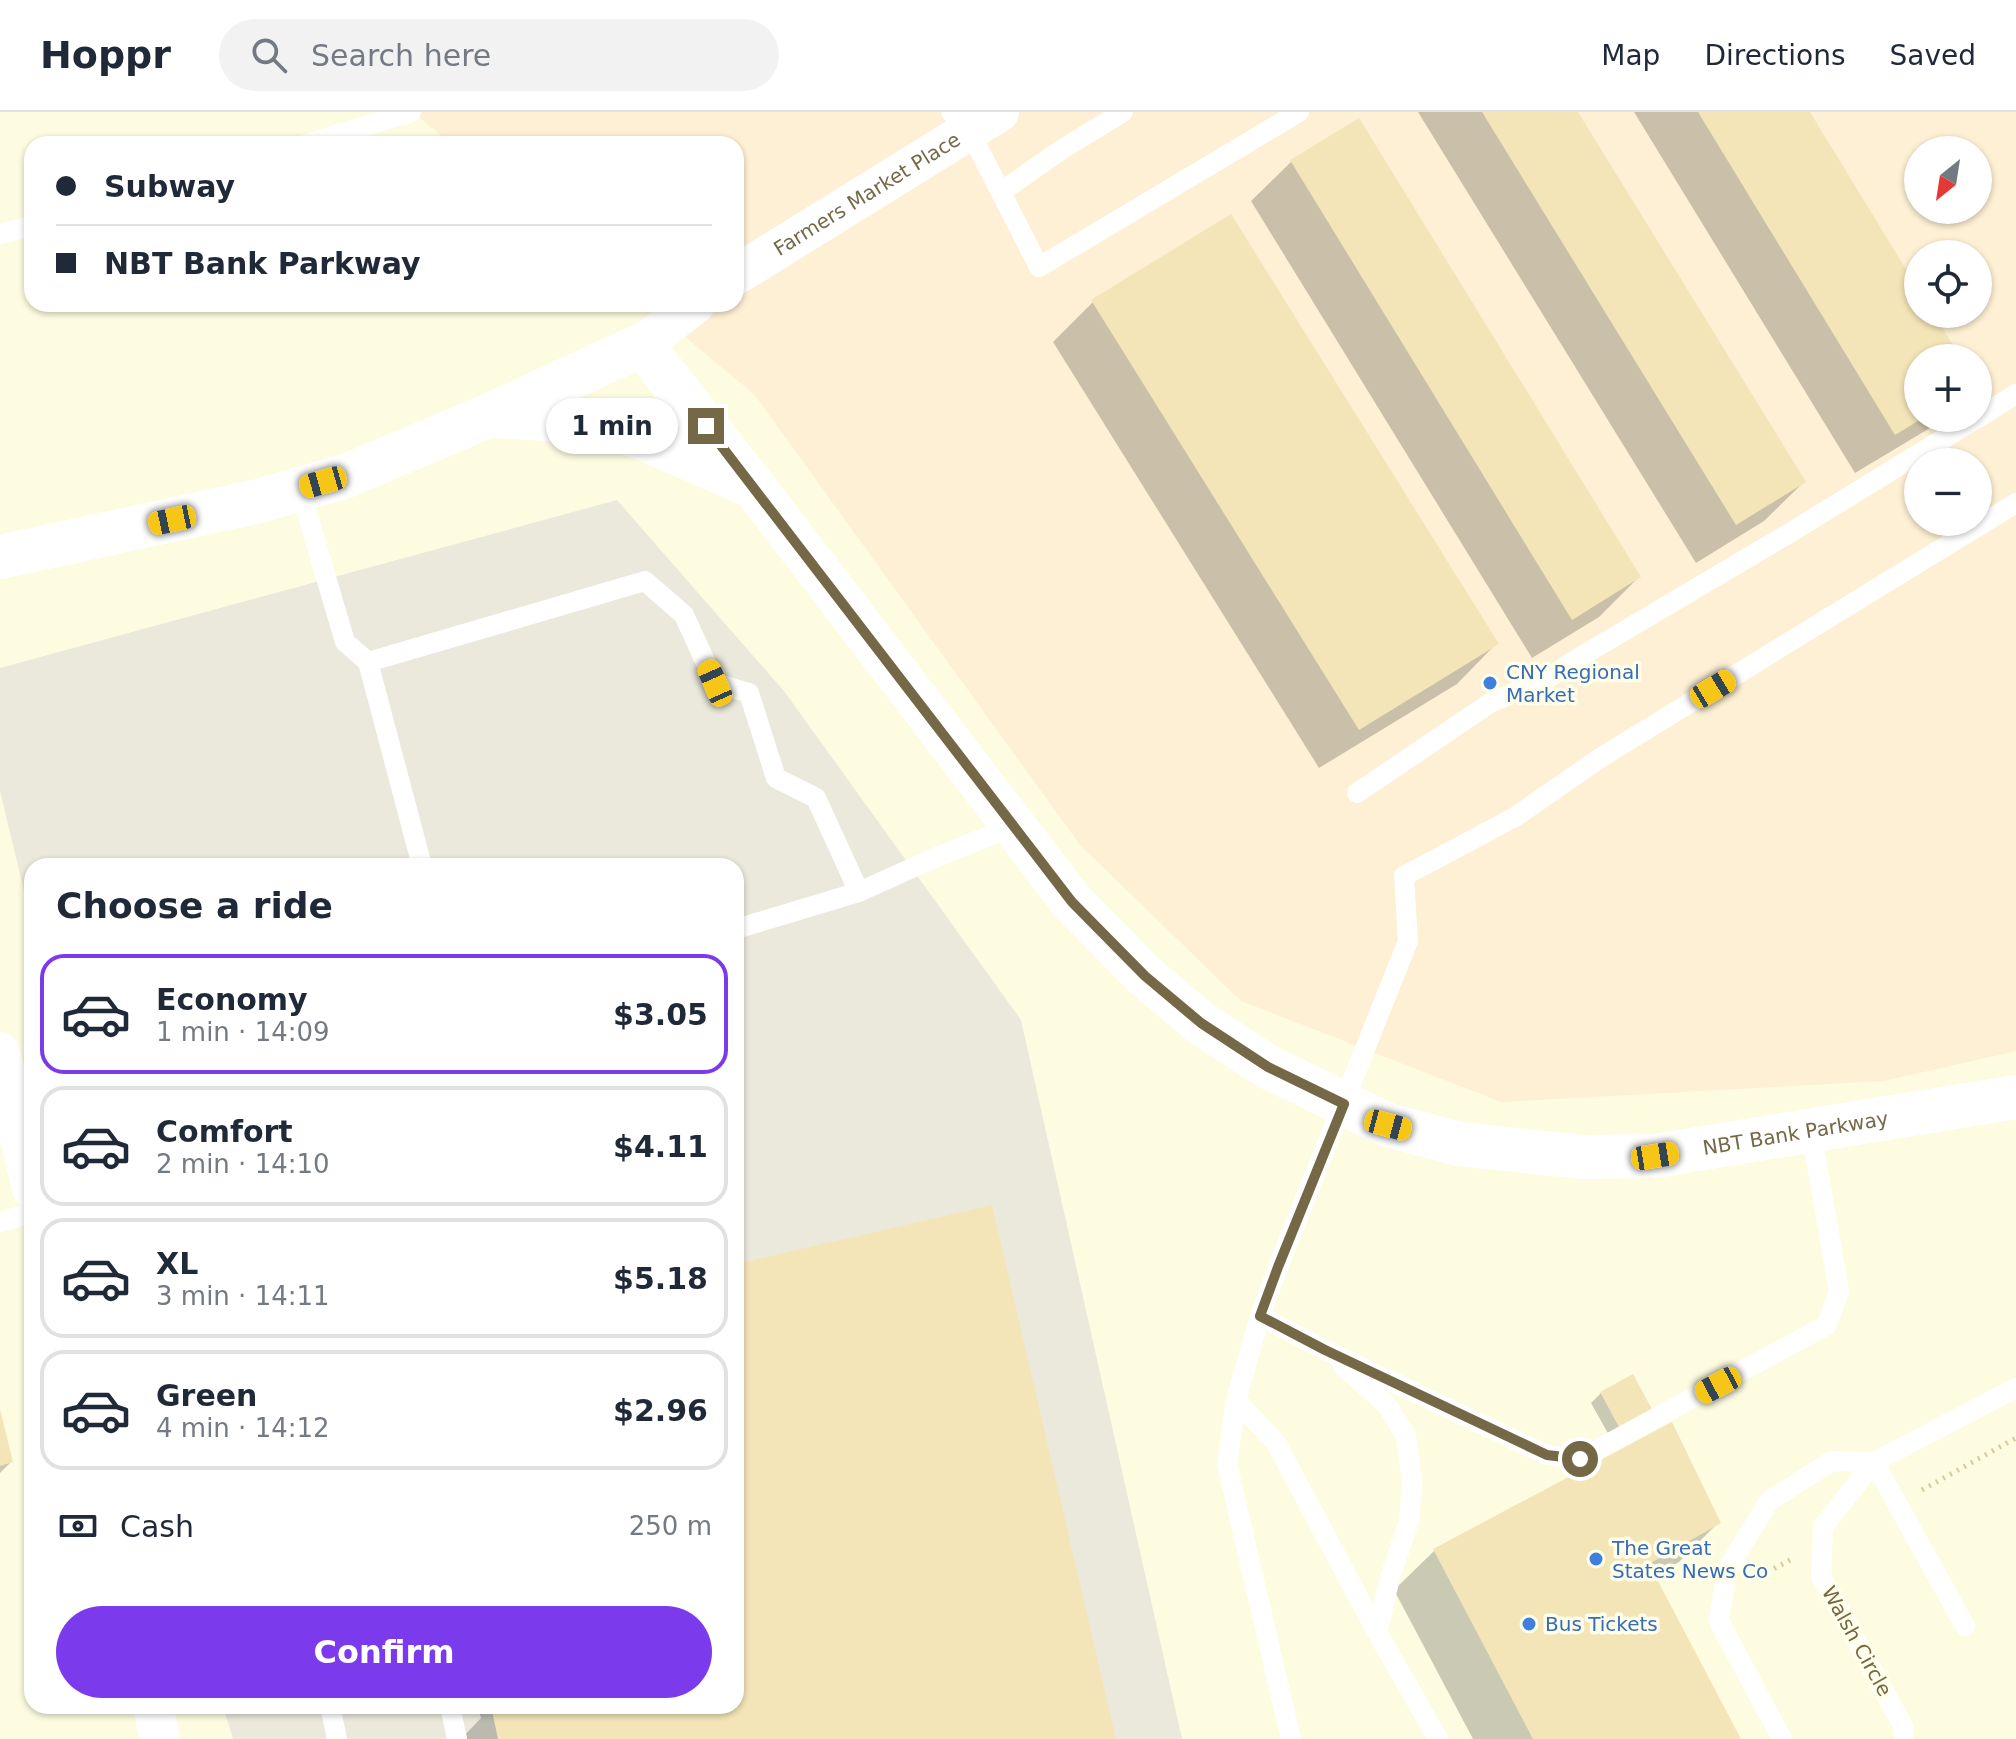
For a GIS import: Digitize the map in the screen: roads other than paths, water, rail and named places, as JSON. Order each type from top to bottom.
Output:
[{"type":"street","name":"Farmers Market Place","points":[[744,270],[973,118]]},
{"type":"street","points":[[642,345],[685,312]]},
{"type":"street","name":"NBT Bank Parkway","points":[[0,557],[259,501],[346,476],[488,416],[642,345],[1072,902],[1145,976],[1201,1023],[1268,1067],[1388,1125],[1459,1144],[1582,1157],[1655,1156],[2016,1097]]},
{"type":"street","name":"NBT Bank Parkway","points":[[488,416],[580,421],[643,438],[754,487]]},
{"type":"street","points":[[0,1052],[24,1155]]},
{"type":"street","points":[[155,1714],[160,1739]]},
{"type":"lane","points":[[1001,192],[1123,112]]},
{"type":"lane","points":[[973,118],[1001,192],[1039,267],[1299,112]]},
{"type":"lane","points":[[332,136],[403,113]]},
{"type":"lane","points":[[0,234],[24,228]]},
{"type":"lane","points":[[1992,409],[2016,394]]},
{"type":"lane","points":[[1357,793],[1490,703],[1552,676],[1955,432]]},
{"type":"lane","points":[[300,489],[345,642],[368,662],[420,858]]},
{"type":"lane","points":[[1291,1739],[1227,1464],[1236,1400],[1260,1316],[1408,941],[1404,876],[1515,817],[1600,758],[2016,503]]},
{"type":"lane","points":[[368,662],[645,581],[684,615],[715,683],[749,693],[776,778],[816,798],[859,892]]},
{"type":"lane","points":[[744,927],[859,892],[1014,826]]},
{"type":"lane","points":[[1260,1316],[1547,1455],[1580,1459],[1827,1325],[1839,1291],[1811,1130]]},
{"type":"lane","points":[[0,1222],[24,1215]]},
{"type":"lane","points":[[1325,1350],[1386,1404],[1406,1436],[1412,1483],[1409,1521],[1390,1578],[1377,1632]]},
{"type":"lane","name":"Walsh Circle","points":[[1904,1739],[1903,1726],[1821,1576],[1823,1527],[1874,1462],[2016,1388]]},
{"type":"lane","points":[[1236,1400],[1276,1443],[1438,1739]]},
{"type":"lane","name":"Walsh Circle","points":[[1782,1739],[1719,1621],[1727,1570],[1769,1501],[1832,1461],[1874,1462]]},
{"type":"lane","points":[[1874,1462],[1965,1626]]},
{"type":"lane","points":[[332,1714],[337,1739]]},
{"type":"lane","points":[[452,1714],[457,1739]]},
{"type":"place","name":"CNY Regional Market","points":[[1490,683]]},
{"type":"place","name":"The Great States News Co","points":[[1596,1559]]},
{"type":"place","name":"Bus Tickets","points":[[1529,1624]]}]
